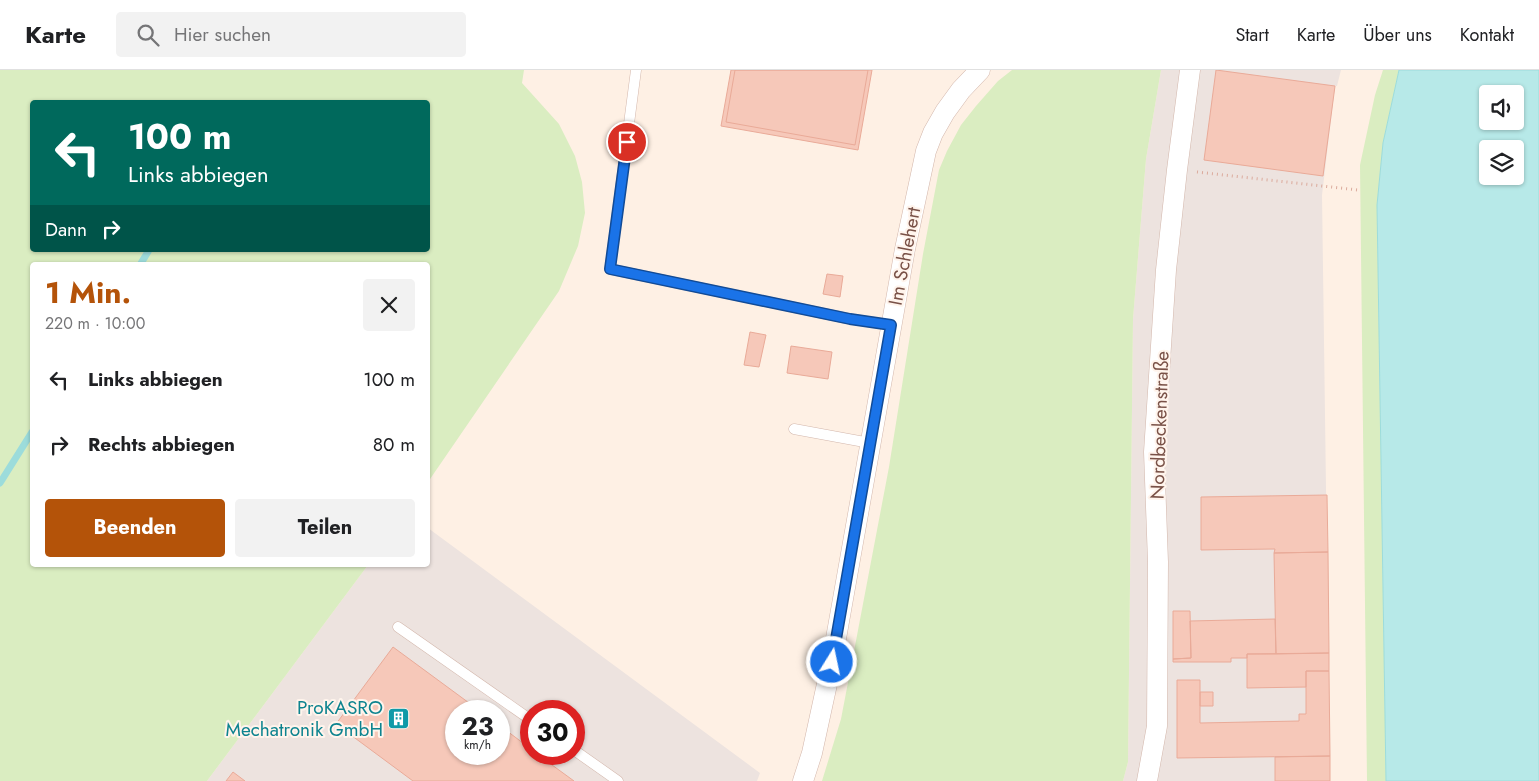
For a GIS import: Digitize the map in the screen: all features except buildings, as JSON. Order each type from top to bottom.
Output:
[{"type":"street","name":"Im Schlehert","points":[[803,781],[812,753],[832,662],[904,249],[926,151],[933,133],[945,112],[961,90],[980,70]]},
{"type":"street","name":"Nordbeckenstraße","points":[[1147,781],[1157,726],[1158,562],[1154,452],[1166,270],[1176,170],[1190,70]]},
{"type":"lane","points":[[636,70],[610,269],[850,319],[891,325]]},
{"type":"lane","points":[[794,429],[870,443]]},
{"type":"lane","points":[[398,627],[520,712]]},
{"type":"lane","points":[[585,758],[618,781]]},
{"type":"path","points":[[1176,170],[1358,190]]},
{"type":"shaded area","points":[[1161,70],[1341,70],[1337,86],[1335,86],[1322,195],[1330,781],[1123,781],[1128,762],[1133,319],[1146,159]]},
{"type":"shaded area","points":[[430,529],[760,773],[757,781],[207,781],[367,567],[430,567]]},
{"type":"green space","points":[[0,70],[524,70],[522,83],[559,124],[575,156],[582,182],[585,213],[578,246],[559,291],[430,479],[430,262],[30,262],[30,567],[367,567],[207,781],[0,781]]},
{"type":"green space","points":[[1012,70],[1161,70],[1146,159],[1133,319],[1128,762],[1123,781],[822,781],[841,719],[855,646],[889,467],[923,254],[939,170],[961,125],[998,81]]},
{"type":"green space","points":[[1383,70],[1399,70],[1383,143],[1377,205],[1386,781],[1367,781],[1360,165],[1375,95]]},
{"type":"water","points":[[1399,70],[1539,70],[1539,781],[1386,781],[1377,205],[1383,143]]},
{"type":"waterway","points":[[142,262],[148,252]]},
{"type":"waterway","points":[[0,483],[30,435]]},
{"type":"place","name":"ProKASRO Mechatronik GmbH","points":[[399,718]]},
{"type":"route","points":[[627,142],[610,269],[850,319],[891,325],[832,662]]}]
